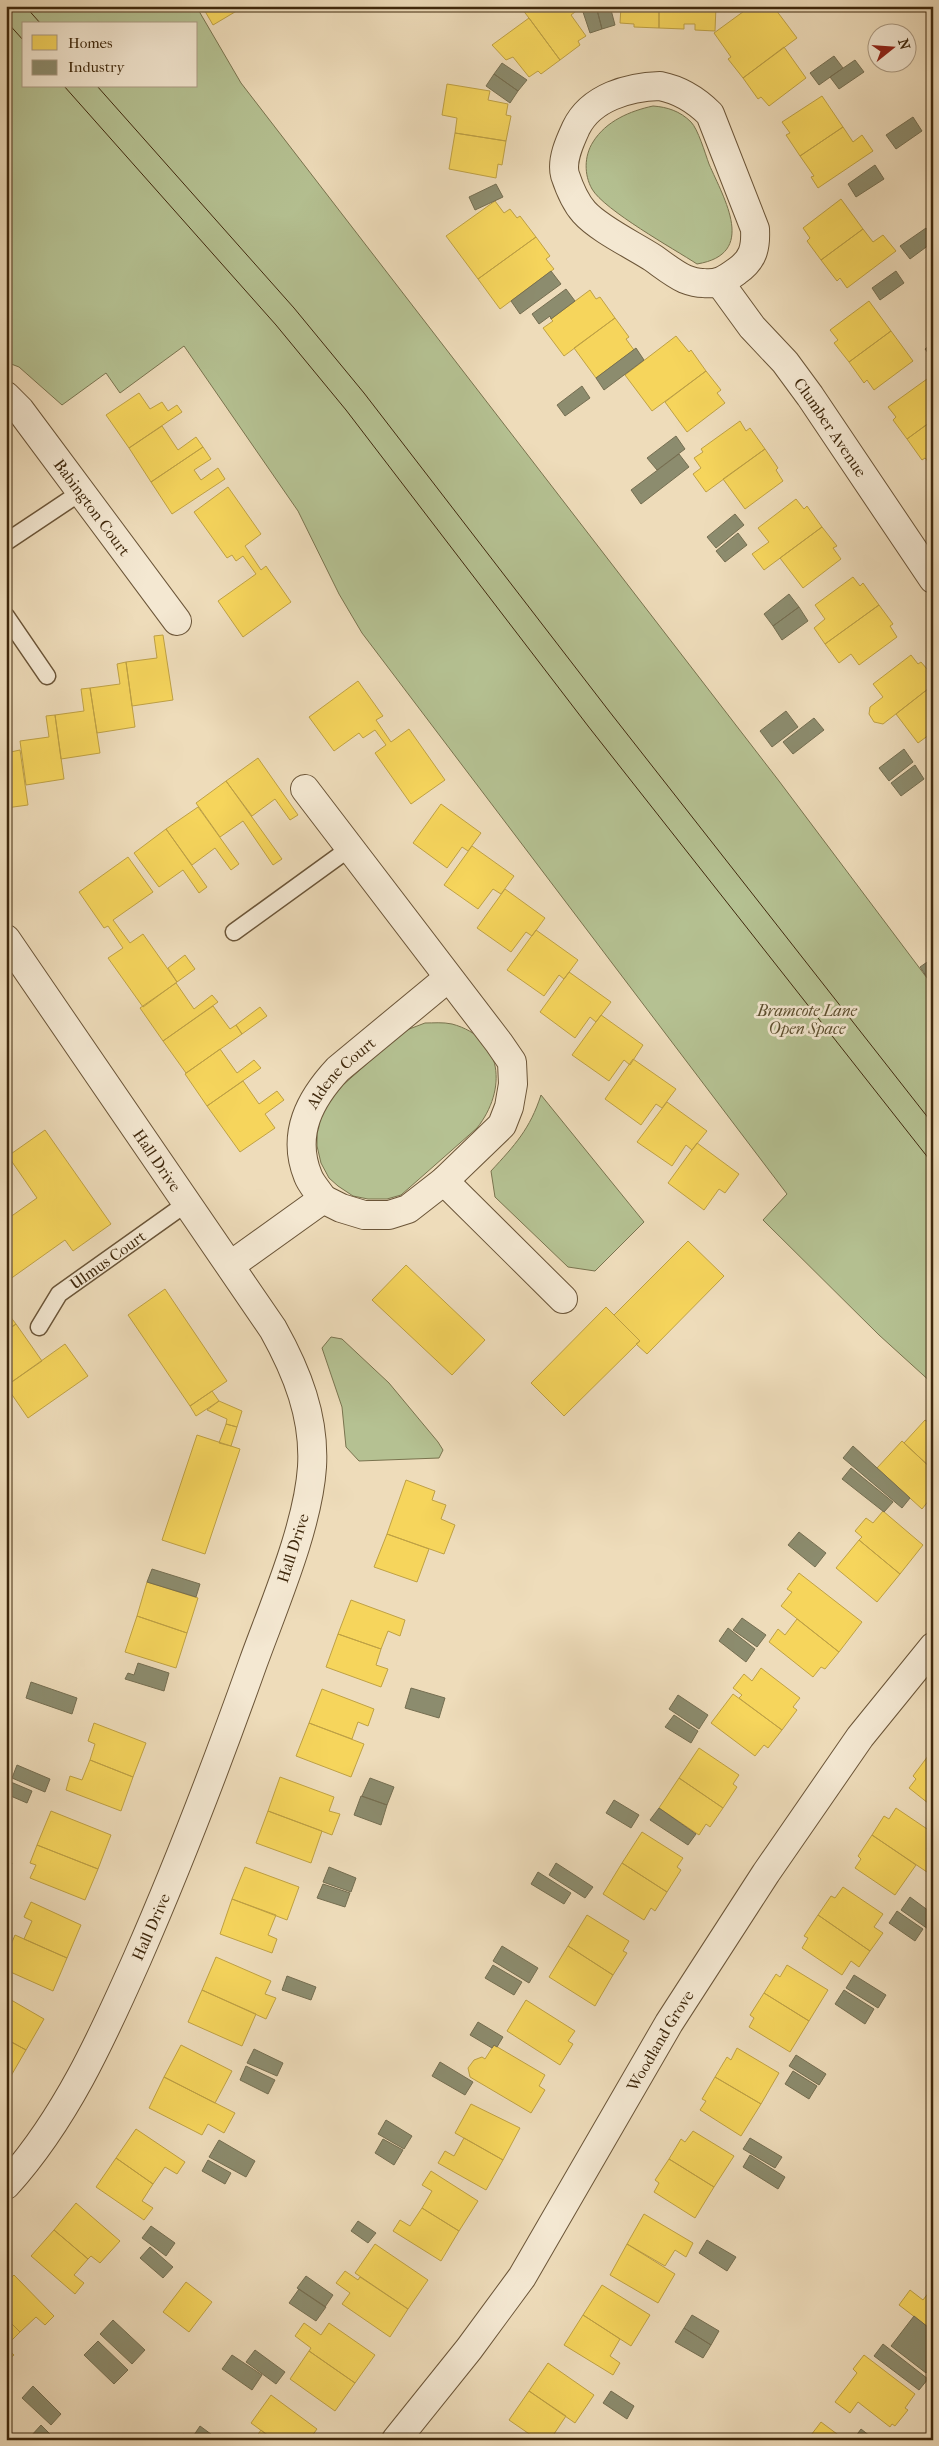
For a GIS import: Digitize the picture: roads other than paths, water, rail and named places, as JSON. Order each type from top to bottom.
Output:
[{"type":"street","points":[[660,86],[677,89],[700,104],[710,114],[755,229],[756,245],[751,258],[744,267],[720,283],[703,284],[685,279],[592,218],[584,212],[573,196],[564,173],[568,146],[578,125],[588,112],[615,94],[640,87],[660,86]]},
{"type":"street","name":"Clumber Avenue","points":[[720,283],[752,327],[785,362],[810,396],[933,579]]},
{"type":"street","name":"Babington Court","points":[[6,396],[20,410],[177,621]]},
{"type":"street","points":[[231,1265],[323,1199],[341,1208],[364,1215],[389,1215],[408,1209],[444,1181],[502,1124],[510,1107],[513,1084],[512,1062],[305,789]]},
{"type":"street","name":"Hall Drive","points":[[6,939],[231,1265],[278,1337],[293,1367],[306,1404],[311,1429],[312,1467],[307,1504],[279,1591],[201,1808],[113,2014],[87,2066],[48,2130],[6,2184]]},
{"type":"street","name":"Aldene Court","points":[[323,1199],[308,1177],[302,1154],[303,1128],[311,1104],[338,1069],[448,978]]},
{"type":"street","points":[[444,1181],[563,1299]]},
{"type":"street","name":"Woodland Grove","points":[[396,2440],[470,2349],[522,2277],[669,2024],[766,1873],[860,1737],[933,1647]]},
{"type":"lane","points":[[6,542],[81,492]]},
{"type":"lane","points":[[6,616],[47,676]]},
{"type":"lane","points":[[234,932],[350,848]]},
{"type":"lane","name":"Ulmus Court","points":[[39,1327],[59,1294],[187,1203]]},
{"type":"tram line","points":[[25,6],[39,22]]},
{"type":"tram line","points":[[6,21],[22,39]]},
{"type":"tram line","points":[[66,88],[276,325],[346,410],[588,726],[933,1164]]},
{"type":"tram line","points":[[99,88],[294,308],[364,393],[609,711],[933,1124]]},
{"type":"park label","name":"Bramcote Lane Open Space","points":[[807,1019]]}]
